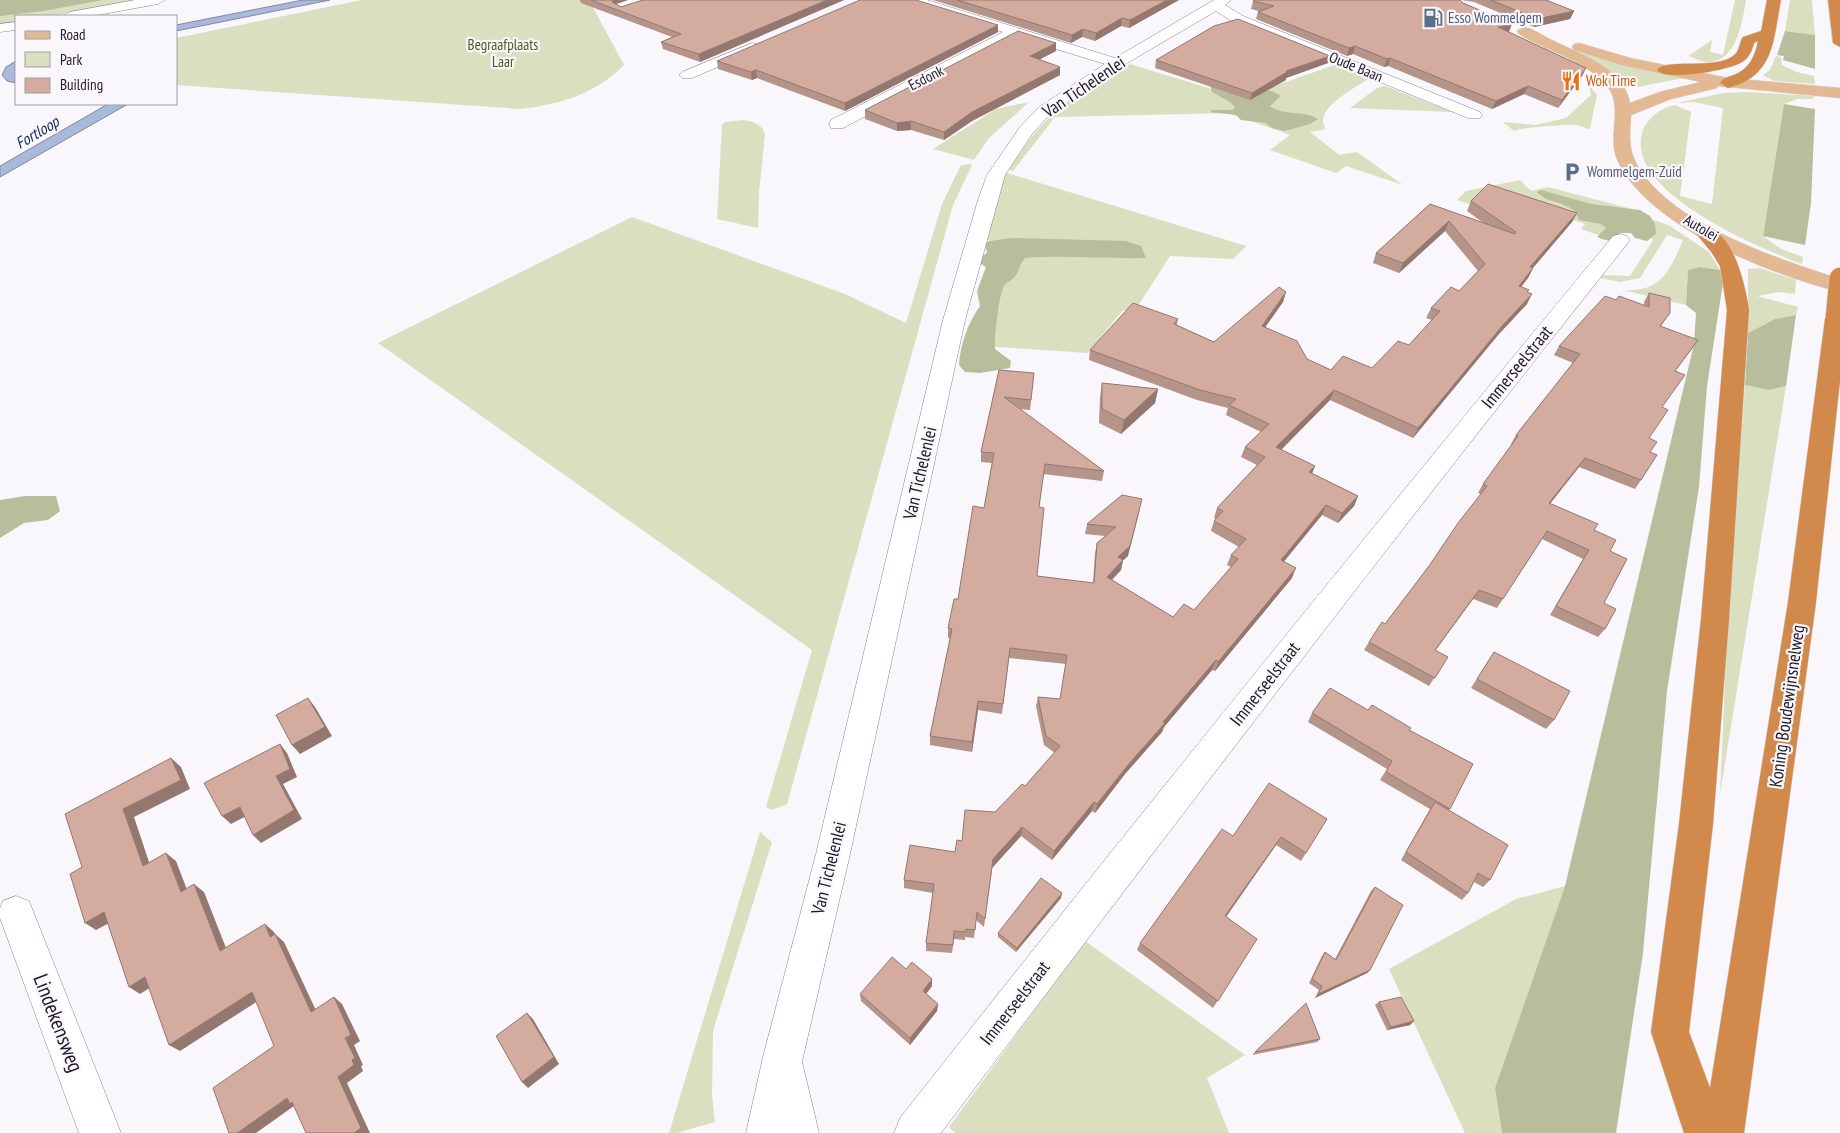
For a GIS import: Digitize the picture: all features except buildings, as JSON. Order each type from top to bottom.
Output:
[{"type":"highway","points":[[1728,83],[1749,74],[1763,55],[1774,0]]},
{"type":"highway","points":[[1835,0],[1840,43]]},
{"type":"highway","points":[[1665,70],[1710,67],[1732,61],[1743,54],[1748,40],[1767,34]]},
{"type":"highway","points":[[1704,231],[1725,255],[1734,277],[1738,310],[1715,619],[1696,824],[1670,1032],[1705,1133]]},
{"type":"highway","name":"Koning Boudewijnsnelweg","points":[[1723,1133],[1802,602],[1840,278]]},
{"type":"main road","name":"Autolei","points":[[1840,93],[1728,83],[1620,60],[1519,29],[1603,74],[1613,82],[1621,95],[1621,146],[1626,161],[1653,196],[1704,231],[1776,264],[1840,286]]},
{"type":"main road","name":"Autolei","points":[[1622,113],[1654,98],[1678,91],[1728,83]]},
{"type":"street","points":[[76,15],[158,0]]},
{"type":"street","points":[[913,0],[1117,63]]},
{"type":"street","name":"Van Tichelenlei","points":[[767,1133],[782,1057],[833,854],[954,320],[987,200],[1002,164],[1026,131],[1045,110],[1062,97],[1117,63],[1220,2]]},
{"type":"street","name":"Oude Baan","points":[[1220,2],[1238,19]]},
{"type":"street","name":"Oude Baan","points":[[1193,18],[1238,19],[1474,115]]},
{"type":"street","points":[[0,28],[15,26]]},
{"type":"street","name":"Esdonk","points":[[837,124],[1015,32]]},
{"type":"street","points":[[687,75],[770,39]]},
{"type":"street","name":"Immerseelstraat","points":[[915,1133],[1133,850],[1467,428],[1620,240]]},
{"type":"street","name":"Lindekensweg","points":[[16,913],[100,1133]]},
{"type":"street","name":"Van Tichelenlei","points":[[782,1057],[798,1133]]},
{"type":"green space","points":[[0,0],[141,0],[58,15],[15,15],[15,23],[0,25]]},
{"type":"green space","points":[[0,0],[103,0],[43,11],[0,16]]},
{"type":"green space","name":"Begraafplaats Laar","points":[[362,0],[589,0],[624,65],[601,84],[589,91],[548,105],[519,109],[178,85],[178,38]]},
{"type":"green space","points":[[1735,0],[1746,0],[1740,30],[1736,40],[1725,56],[1717,60],[1705,62],[1688,56],[1712,40],[1710,52],[1723,55]]},
{"type":"green space","points":[[1790,0],[1812,0],[1815,35],[1785,31]]},
{"type":"green space","points":[[1785,31],[1815,35],[1815,69],[1783,60],[1784,56],[1777,55]]},
{"type":"green space","points":[[1576,52],[1684,78],[1632,88],[1626,87],[1606,70]]},
{"type":"green space","points":[[1776,56],[1781,57],[1782,65],[1797,72],[1814,76],[1815,84],[1774,81],[1763,75],[1770,70]]},
{"type":"green space","points":[[1130,64],[1241,98],[1334,65],[1368,79],[1336,100],[1329,107],[1323,122],[1326,129],[1310,132],[1339,155],[1357,152],[1403,185],[1346,166],[1336,173],[1270,150],[1290,135],[1229,113],[1055,117],[1013,171],[1006,169],[1038,129],[1060,107]]},
{"type":"green space","points":[[1210,85],[1247,87],[1275,92],[1281,96],[1270,106],[1281,111],[1312,116],[1318,119],[1310,124],[1285,131],[1272,128],[1266,123],[1241,120],[1236,115],[1210,112],[1212,110],[1232,110],[1235,107],[1212,92]]},
{"type":"green space","points":[[1589,85],[1597,95],[1590,129],[1572,125],[1532,127],[1514,131],[1503,122],[1536,125],[1566,118],[1591,95]]},
{"type":"green space","points":[[1385,86],[1452,112],[1350,108],[1377,88]]},
{"type":"green space","points":[[1749,92],[1815,96],[1812,99],[1797,99],[1784,104],[1763,236],[1781,249],[1803,257],[1802,264],[1756,245],[1698,214],[1673,195],[1653,174],[1642,153],[1643,130],[1648,121],[1656,114],[1665,108],[1675,105],[1691,112],[1680,196],[1712,204],[1723,108],[1694,102],[1676,103],[1723,93]]},
{"type":"green space","points":[[1029,102],[989,138],[974,160],[933,149],[996,109]]},
{"type":"green space","points":[[1784,104],[1815,109],[1811,203],[1805,245],[1763,236]]},
{"type":"green space","points":[[744,120],[757,124],[765,134],[759,193],[758,228],[717,219],[722,125],[725,122]]},
{"type":"green space","points":[[961,165],[972,165],[953,205],[787,804],[772,810],[766,807],[812,650],[378,343],[632,217],[845,294],[906,323],[942,204]]},
{"type":"green space","points":[[1004,172],[1246,246],[1233,259],[1170,256],[1136,309],[1122,311],[1088,353],[983,346],[1012,242],[987,240]]},
{"type":"green space","points":[[1520,180],[1531,191],[1548,187],[1632,209],[1594,207],[1624,222],[1610,239],[1581,229],[1585,224],[1483,190],[1475,206],[1457,200],[1466,191]]},
{"type":"green space","points":[[1541,190],[1591,204],[1640,210],[1650,216],[1655,224],[1656,234],[1647,241],[1635,238],[1631,233],[1620,233],[1620,238],[1614,240],[1597,237],[1606,228],[1601,224],[1579,220],[1575,212],[1569,207],[1541,196],[1537,192]]},
{"type":"green space","points":[[1654,220],[1670,226],[1709,252],[1720,270],[1700,267],[1688,270],[1686,305],[1623,290],[1636,290],[1655,284],[1668,270],[1683,240],[1667,235],[1640,278],[1620,282],[1600,278],[1602,275],[1630,276],[1653,240],[1642,222]]},
{"type":"green space","points":[[1012,238],[1126,241],[1141,246],[1146,258],[1025,258],[1015,277],[1002,290],[997,316],[995,349],[1011,361],[1010,368],[980,373],[965,372],[959,365],[961,350],[968,327],[980,306],[977,291],[986,267],[978,262],[980,257],[987,253],[985,244],[989,241]]},
{"type":"green space","points":[[1700,267],[1720,270],[1723,283],[1707,386],[1699,487],[1667,691],[1643,953],[1616,1133],[1502,1133],[1495,1088],[1565,886],[1694,344],[1696,313],[1686,305],[1688,270]]},
{"type":"green space","points":[[1760,268],[1796,280],[1795,294],[1779,292],[1757,296],[1798,307],[1796,315],[1775,319],[1748,333],[1748,269]]},
{"type":"green space","points":[[1796,315],[1786,386],[1769,390],[1745,385],[1748,333],[1775,319]]},
{"type":"green space","points":[[1745,385],[1769,390],[1786,386],[1720,794],[1728,614]]},
{"type":"green space","points":[[25,496],[56,496],[60,511],[48,520],[24,523],[0,538],[0,500]]},
{"type":"green space","points":[[760,832],[772,842],[713,1031],[712,1096],[715,1122],[677,1133],[669,1133]]},
{"type":"green space","points":[[1565,886],[1495,1088],[1502,1133],[1465,1133],[1389,969],[1516,899]]},
{"type":"green space","points":[[1085,941],[1245,1055],[1207,1078],[1229,1133],[955,1133],[949,1127]]},
{"type":"water","points":[[303,0],[330,0],[178,31],[178,25]]},
{"type":"water","points":[[15,62],[15,83],[7,81],[2,75],[6,67]]},
{"type":"water","points":[[106,105],[126,105],[0,177],[0,166]]},
{"type":"place","name":"Esso Wommelgem","points":[[1433,18]]},
{"type":"place","name":"Wok Time","points":[[1571,81]]},
{"type":"place","name":"Wommelgem-Zuid","points":[[1572,172]]},
{"type":"water label","name":"Fortloop","points":[[37,132]]}]
